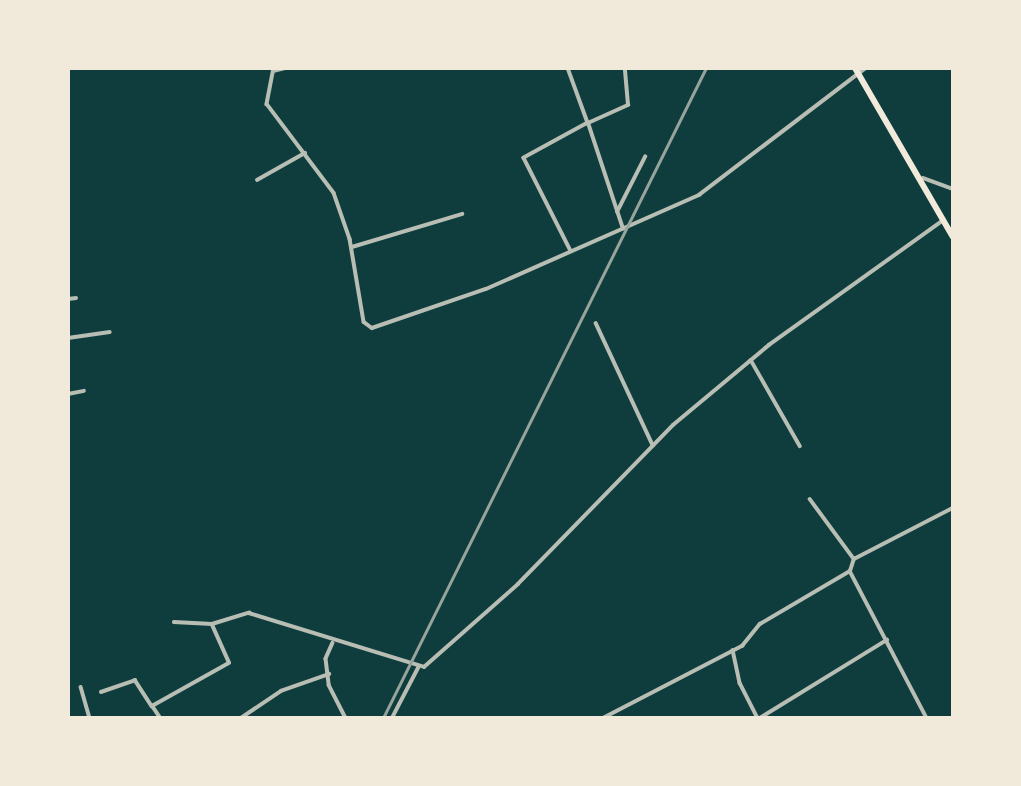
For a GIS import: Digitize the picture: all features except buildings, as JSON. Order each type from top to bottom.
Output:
[{"type":"highway","points":[[856,70],[923,178],[953,237]]},
{"type":"street","points":[[285,68],[273,70],[267,104],[334,193],[352,247],[364,322],[372,328],[571,251],[622,229],[741,169],[856,70],[866,68]]},
{"type":"street","points":[[568,68],[622,229]]},
{"type":"street","points":[[571,251],[524,158],[587,123],[628,106],[625,68]]},
{"type":"street","points":[[257,180],[305,153]]},
{"type":"street","points":[[617,212],[645,157]]},
{"type":"street","points":[[923,178],[953,189]]},
{"type":"street","points":[[352,247],[462,214]]},
{"type":"street","points":[[174,622],[212,624],[248,613],[333,643],[418,668],[435,662],[518,584],[653,445],[751,360],[944,220]]},
{"type":"street","points":[[68,299],[76,298]]},
{"type":"street","points":[[596,323],[653,445]]},
{"type":"street","points":[[68,338],[110,332]]},
{"type":"street","points":[[751,360],[800,446]]},
{"type":"street","points":[[68,394],[84,391]]},
{"type":"street","points":[[810,499],[854,559]]},
{"type":"street","points":[[603,718],[733,650],[760,624],[850,570],[854,559],[953,508]]},
{"type":"street","points":[[850,570],[927,718]]},
{"type":"street","points":[[152,706],[229,663],[212,624]]},
{"type":"street","points":[[733,650],[740,683],[759,718],[887,640]]},
{"type":"street","points":[[333,643],[326,659],[346,718]]},
{"type":"street","points":[[392,718],[418,668]]},
{"type":"street","points":[[241,718],[281,691],[329,674]]},
{"type":"street","points":[[101,692],[135,680],[160,718]]},
{"type":"street","points":[[81,687],[90,718]]},
{"type":"street","points":[[616,711],[619,718]]},
{"type":"railway","points":[[383,718],[706,68]]}]
